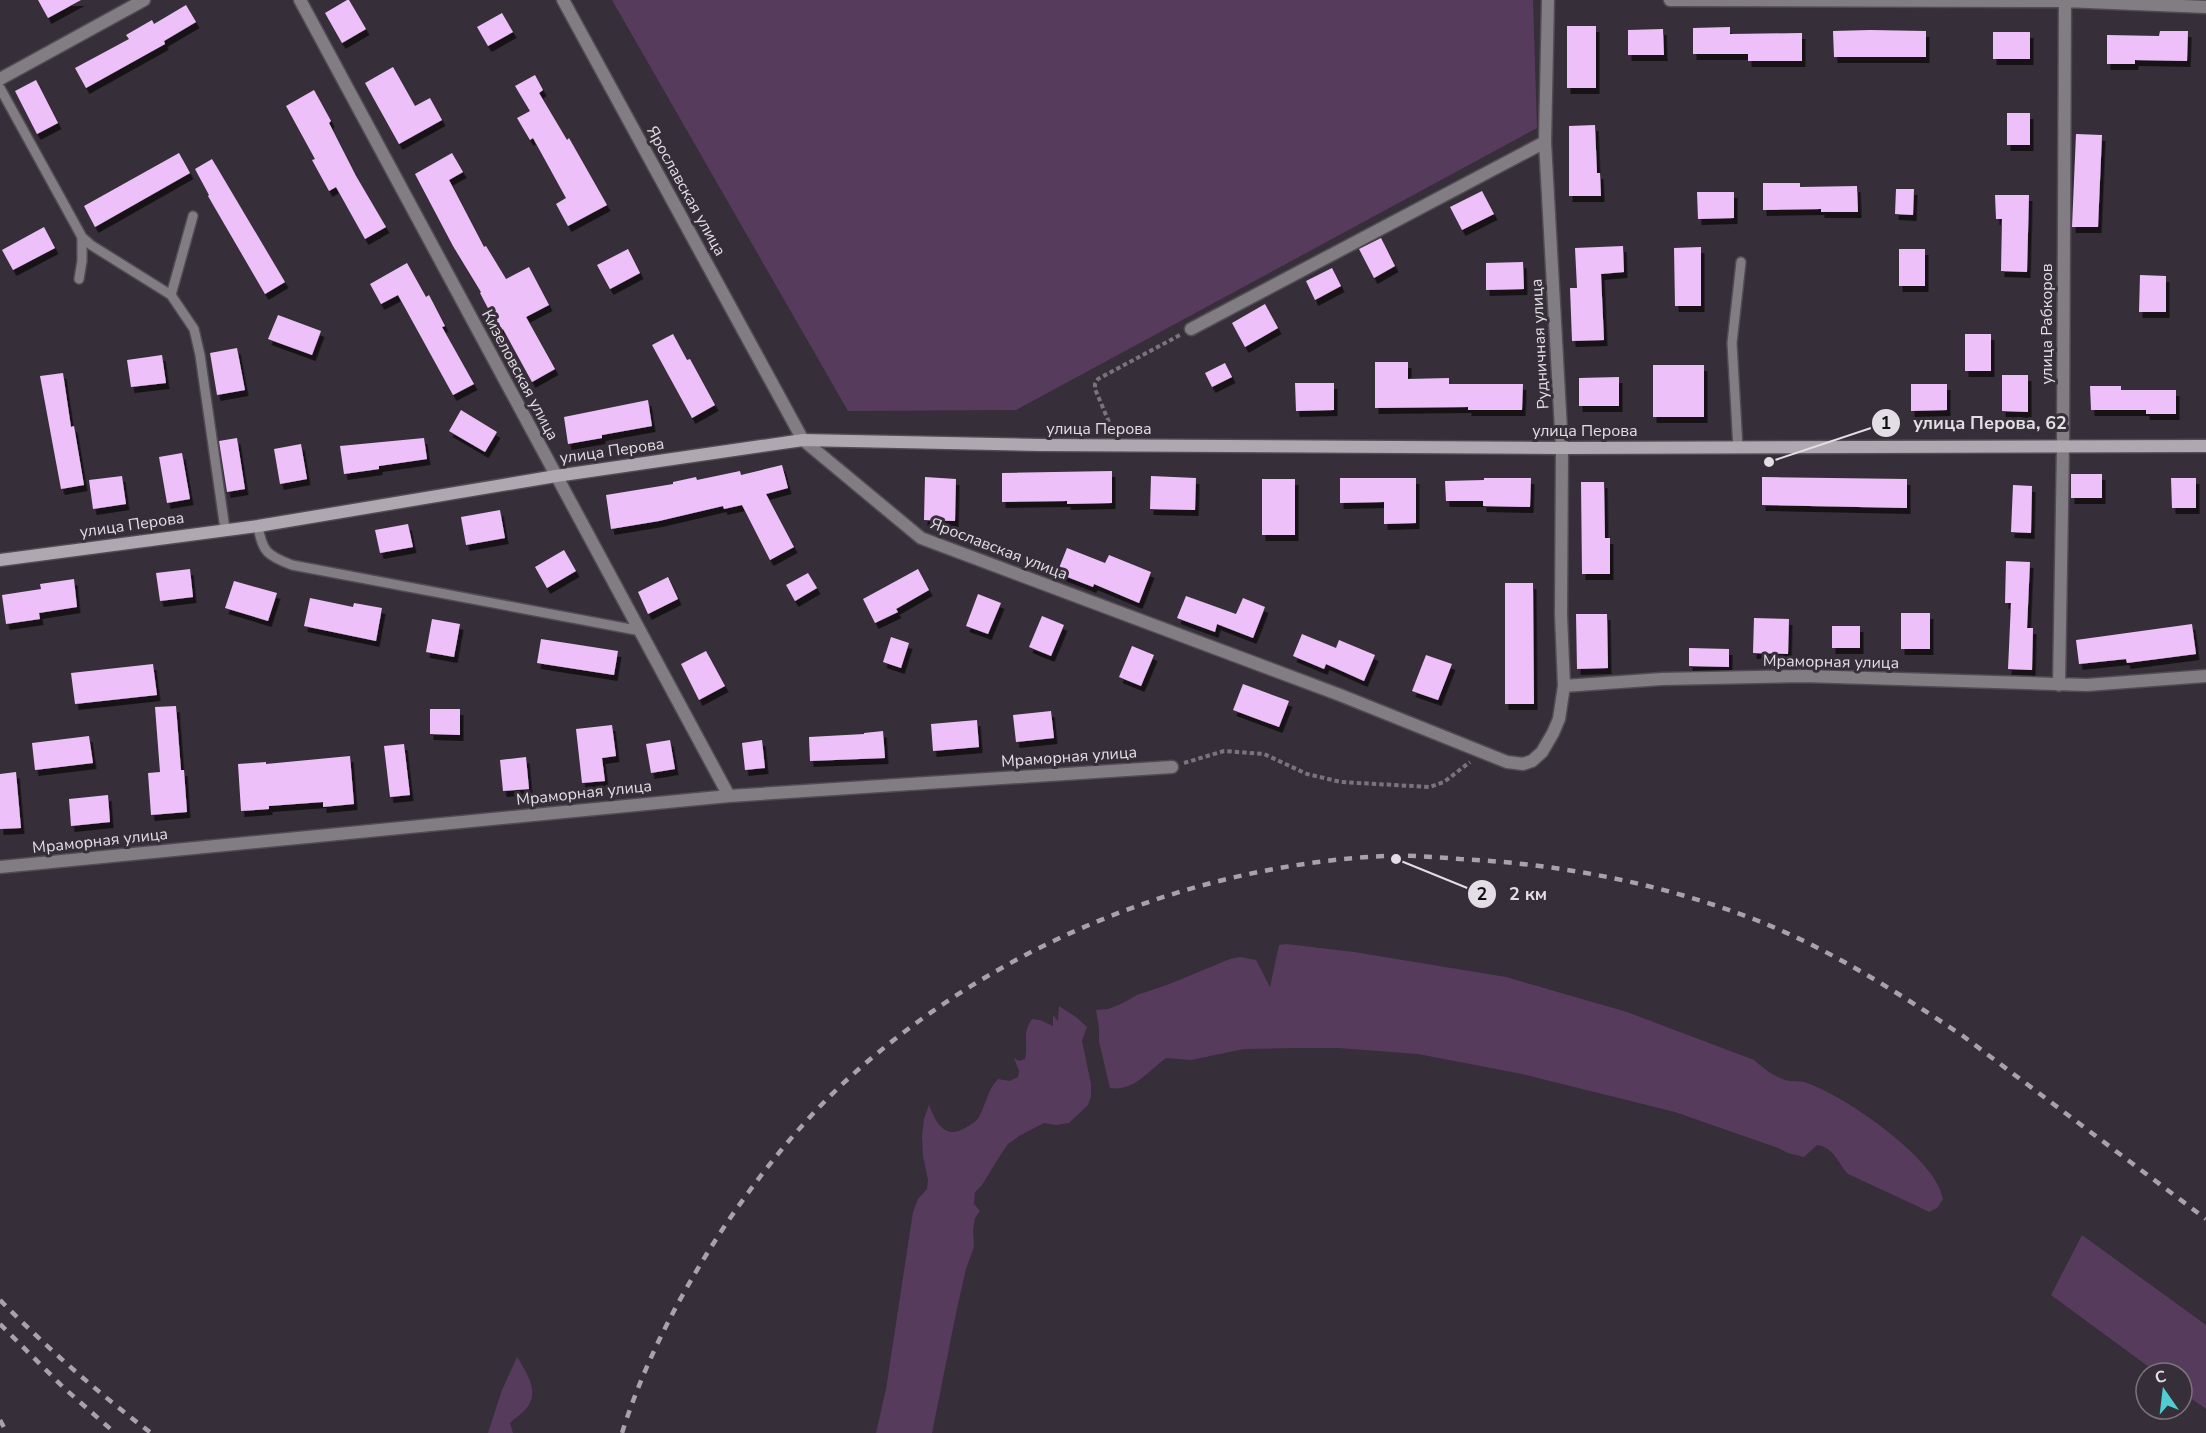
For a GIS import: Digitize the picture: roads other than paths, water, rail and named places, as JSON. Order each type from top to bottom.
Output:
[{"type":"main road","name":"улица Перова","points":[[0,560],[258,526],[556,476],[803,440],[1039,445],[1563,448],[2206,446]]},
{"type":"street","points":[[0,79],[144,0]]},
{"type":"street","name":"Кизеловская улица","points":[[300,0],[729,796]]},
{"type":"street","name":"Ярославская улица","points":[[563,0],[803,440],[921,538],[1329,691],[1507,762],[1523,764],[1532,761],[1542,752],[1558,719],[1564,686]]},
{"type":"street","name":"Рудничная улица","points":[[1548,0],[1545,142],[1563,448],[1561,615],[1564,686]]},
{"type":"street","points":[[1670,0],[2065,1],[2206,7]]},
{"type":"street","name":"улица Рабкоров","points":[[2059,684],[2063,448],[2065,1]]},
{"type":"street","points":[[1191,329],[1545,142]]},
{"type":"street","name":"Мраморная улица","points":[[1564,686],[1662,679],[1794,676],[2110,684],[2206,676]]},
{"type":"street","name":"Мраморная улица","points":[[0,867],[729,796],[1172,767]]},
{"type":"lane","points":[[0,88],[82,237],[171,296],[194,329],[200,355],[225,529]]},
{"type":"lane","points":[[171,296],[193,216]]},
{"type":"lane","points":[[79,279],[82,237]]},
{"type":"lane","points":[[1738,447],[1732,343],[1741,262]]},
{"type":"lane","points":[[258,526],[264,549],[273,558],[292,565],[641,631]]},
{"type":"railway","points":[[622,1433],[654,1350],[681,1297],[728,1221],[770,1164],[816,1110],[850,1077],[906,1030],[967,988],[1031,952],[1099,921],[1169,895],[1240,876],[1313,863],[1404,856],[1535,865],[1647,886],[1756,920],[1837,958],[1963,1036],[2206,1219]]},
{"type":"railway","points":[[0,1300],[73,1369],[151,1433]]},
{"type":"railway","points":[[0,1324],[64,1388],[115,1433]]},
{"type":"railway","points":[[0,1420],[7,1433]]},
{"type":"place","name":"улица Перова, 62","points":[[1769,462]]},
{"type":"place","name":"2 км","points":[[1396,859]]}]
